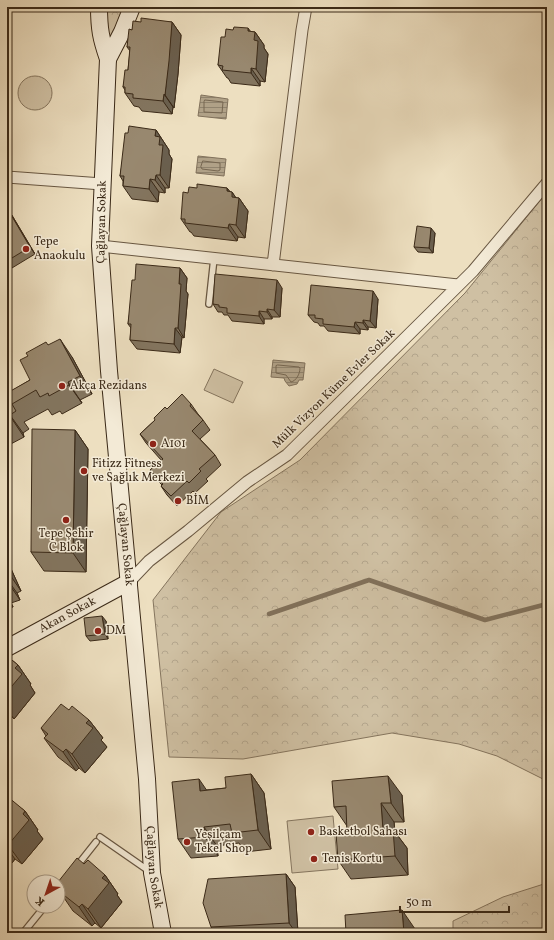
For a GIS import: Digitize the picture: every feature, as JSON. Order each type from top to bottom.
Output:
[{"type":"street","points":[[99,7],[99,28],[108,59]]},
{"type":"street","points":[[108,59],[122,32],[132,7]]},
{"type":"street","points":[[273,265],[306,7]]},
{"type":"street","name":"Çağlayan Sokak","points":[[108,59],[100,246],[109,371],[146,780],[152,873],[163,933]]},
{"type":"street","points":[[7,177],[102,184]]},
{"type":"street","name":"Mülk Vizyon Küme Evler Sokak","points":[[129,582],[149,561],[247,482],[287,455],[328,416],[473,271],[547,184]]},
{"type":"street","points":[[100,246],[458,285]]},
{"type":"street","name":"Akan Sokak","points":[[7,648],[129,582]]},
{"type":"lane","points":[[209,304],[214,258]]},
{"type":"lane","points":[[72,872],[98,840],[152,873]]},
{"type":"lane","points":[[23,933],[38,914]]},
{"type":"green space","points":[[103,7],[128,7],[109,44]]},
{"type":"green space","points":[[38,76],[47,81],[51,86],[51,100],[47,105],[42,109],[32,110],[28,109],[19,100],[18,90],[19,86],[28,77]]},
{"type":"green space","points":[[547,192],[547,781],[497,756],[459,744],[392,733],[243,759],[169,757],[153,600],[221,512],[300,460],[465,293]]},
{"type":"green space","points":[[214,369],[243,382],[233,403],[204,390]]},
{"type":"green space","points":[[333,816],[338,869],[292,873],[287,821]]},
{"type":"green space","points":[[547,883],[547,933],[453,933],[453,921],[503,897]]},
{"type":"water","points":[[201,95],[228,99],[226,119],[198,116]]},
{"type":"water","points":[[198,156],[226,159],[224,176],[196,173]]},
{"type":"water","points":[[273,360],[305,363],[303,380],[299,380],[297,384],[289,386],[284,378],[271,377]]},
{"type":"building","points":[[141,18],[172,22],[169,61],[163,101],[133,98],[133,94],[125,93],[125,87],[123,87],[125,70],[128,70],[130,47],[127,47],[129,29],[132,30],[133,21],[141,22]]},
{"type":"building","points":[[234,27],[248,28],[248,31],[255,32],[254,40],[258,41],[256,69],[251,68],[251,73],[222,70],[223,66],[218,65],[221,37],[225,37],[226,29],[233,30]]},
{"type":"building","points":[[129,126],[156,130],[155,136],[160,137],[159,145],[163,145],[160,175],[156,175],[155,180],[150,179],[149,189],[123,186],[124,176],[120,176],[125,133],[128,133]]},
{"type":"building","points":[[197,184],[227,188],[227,191],[232,192],[232,197],[239,198],[236,225],[229,224],[228,228],[185,223],[185,219],[181,219],[183,192],[188,193],[189,187],[197,188]]},
{"type":"building","points":[[7,208],[30,247],[7,261]]},
{"type":"building","points":[[417,226],[431,228],[429,248],[414,247]]},
{"type":"building","points":[[136,264],[180,268],[179,284],[181,284],[178,328],[175,328],[174,344],[130,340],[131,324],[128,324],[132,280],[135,280]]},
{"type":"building","points":[[215,274],[277,280],[274,310],[267,309],[267,312],[259,311],[259,316],[227,313],[227,308],[219,307],[219,305],[213,304]]},
{"type":"building","points":[[311,285],[373,291],[370,321],[363,320],[363,323],[355,322],[354,327],[323,324],[323,319],[315,318],[315,315],[308,315]]},
{"type":"building","points":[[60,339],[80,376],[68,382],[69,385],[49,396],[48,393],[40,397],[36,390],[12,404],[16,411],[10,415],[12,419],[7,421],[7,393],[30,380],[20,360],[28,356],[26,353],[46,342],[48,345]]},
{"type":"building","points":[[182,394],[191,404],[190,406],[203,420],[192,431],[215,455],[199,469],[201,471],[189,483],[187,481],[171,496],[161,486],[163,484],[150,470],[163,459],[140,434],[155,420],[154,418],[165,407],[167,409]]},
{"type":"building","points":[[32,429],[75,430],[73,553],[31,552]]},
{"type":"building","points":[[102,616],[105,634],[86,636],[84,618]]},
{"type":"building","points":[[7,656],[18,665],[15,668],[22,674],[7,692]]},
{"type":"building","points":[[61,704],[69,710],[72,706],[89,720],[86,723],[93,728],[72,754],[66,749],[63,752],[44,738],[48,734],[41,728]]},
{"type":"building","points":[[251,774],[258,830],[232,833],[230,824],[204,827],[205,837],[178,839],[172,782],[199,779],[200,791],[226,788],[225,777]]},
{"type":"building","points":[[388,776],[391,803],[381,803],[383,830],[393,829],[395,856],[338,860],[336,833],[347,833],[346,806],[334,807],[332,781]]},
{"type":"building","points":[[8,797],[25,811],[23,814],[29,820],[8,845],[7,798]]},
{"type":"building","points":[[77,858],[84,864],[88,860],[105,875],[102,878],[109,883],[88,909],[82,904],[79,907],[66,897],[66,874],[64,874]]},
{"type":"building","points":[[286,874],[289,923],[211,927],[203,903],[208,879]]},
{"type":"building","points":[[402,910],[404,933],[346,933],[345,915]]},
{"type":"waterway","points":[[269,614],[369,580],[485,620],[547,604]]},
{"type":"place","name":"Tepe Anaokulu","points":[[26,249]]},
{"type":"place","name":"Akça Rezidans","points":[[62,386]]},
{"type":"place","name":"A101","points":[[153,444]]},
{"type":"place","name":"Fitizz Fitness ve Sağlık Merkezi","points":[[84,471]]},
{"type":"place","name":"BİM","points":[[178,501]]},
{"type":"place","name":"Tepe Şehir C Blok","points":[[66,520]]},
{"type":"place","name":"DM","points":[[98,631]]},
{"type":"place","name":"Basketbol Sahası","points":[[311,832]]},
{"type":"place","name":"Yeşilçam Tekel Shop","points":[[187,842]]},
{"type":"place","name":"Tenis Kortu","points":[[314,859]]}]
